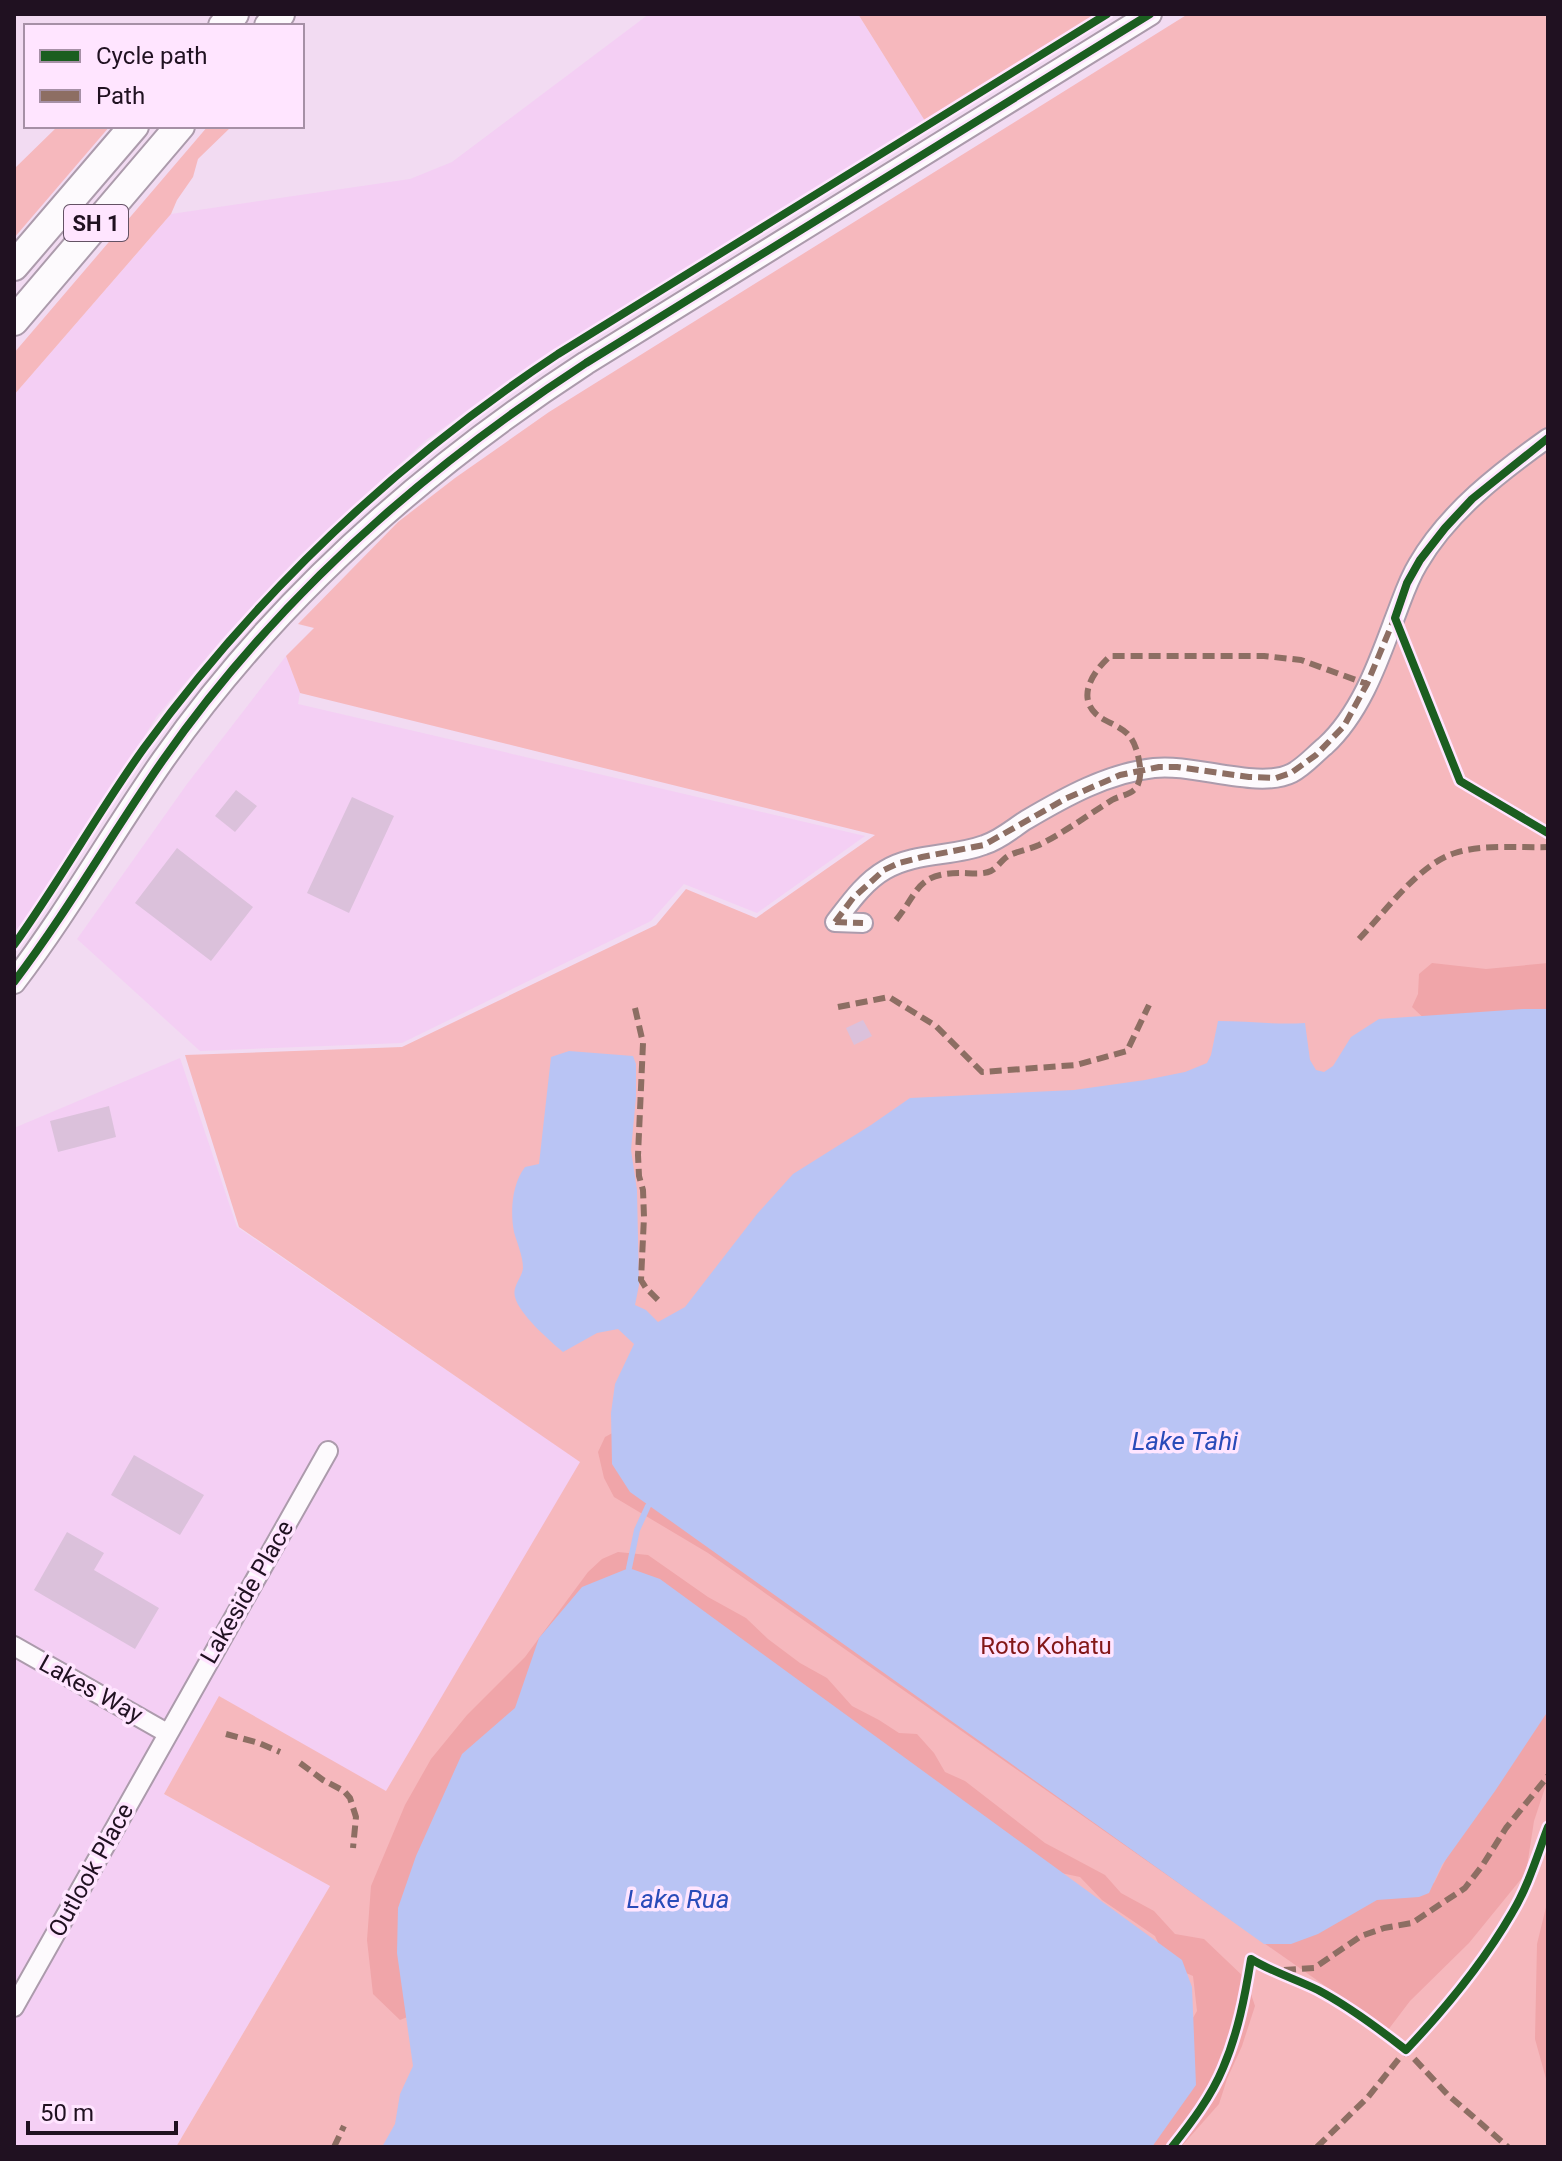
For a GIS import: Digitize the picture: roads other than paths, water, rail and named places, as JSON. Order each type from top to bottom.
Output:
[{"type":"highway","name":"SH 1","points":[[14,266],[132,128]]},
{"type":"highway","name":"SH 1","points":[[14,321],[178,128]]},
{"type":"street","points":[[14,982],[76,895],[163,760],[199,712],[288,609],[377,521],[428,476],[529,400],[586,363],[1150,14]]},
{"type":"street","points":[[863,923],[835,922],[853,898],[884,870],[922,857],[984,845],[1065,799],[1120,775],[1159,767],[1249,777],[1276,778],[1291,773],[1316,755],[1344,726],[1367,684],[1407,583],[1420,560],[1472,499],[1548,438]]},
{"type":"street","name":"Lakeside Place","points":[[167,1733],[328,1451]]},
{"type":"street","name":"Lakes Way","points":[[14,1646],[167,1733]]},
{"type":"street","name":"Outlook Place","points":[[14,2007],[167,1733]]},
{"type":"water","name":"Lake Tahi","points":[[1548,1009],[1548,1711],[1442,1865],[1429,1893],[1419,1897],[1377,1900],[1318,1934],[1291,1944],[1264,1944],[630,1492],[612,1464],[611,1413],[615,1384],[634,1344],[618,1329],[597,1333],[563,1352],[528,1319],[515,1297],[523,1268],[513,1224],[515,1190],[525,1167],[539,1164],[551,1057],[569,1051],[633,1056],[636,1064],[631,1150],[637,1190],[639,1285],[635,1305],[646,1310],[658,1322],[685,1307],[757,1214],[793,1174],[910,1098],[1074,1090],[1185,1072],[1207,1063],[1218,1021],[1305,1023],[1310,1060],[1316,1070],[1324,1072],[1333,1066],[1351,1037],[1379,1019]]},
{"type":"water","name":"Lake Rua","points":[[629,1568],[660,1579],[1182,1960],[1192,1987],[1196,2085],[1152,2147],[382,2147],[395,2124],[400,2094],[413,2066],[397,1953],[398,1908],[416,1856],[462,1754],[515,1708],[539,1638],[582,1587]]},
{"type":"waterway","points":[[629,1568],[637,1530],[648,1506]]},
{"type":"park label","name":"Roto Kohatu","points":[[1046,1646]]}]
